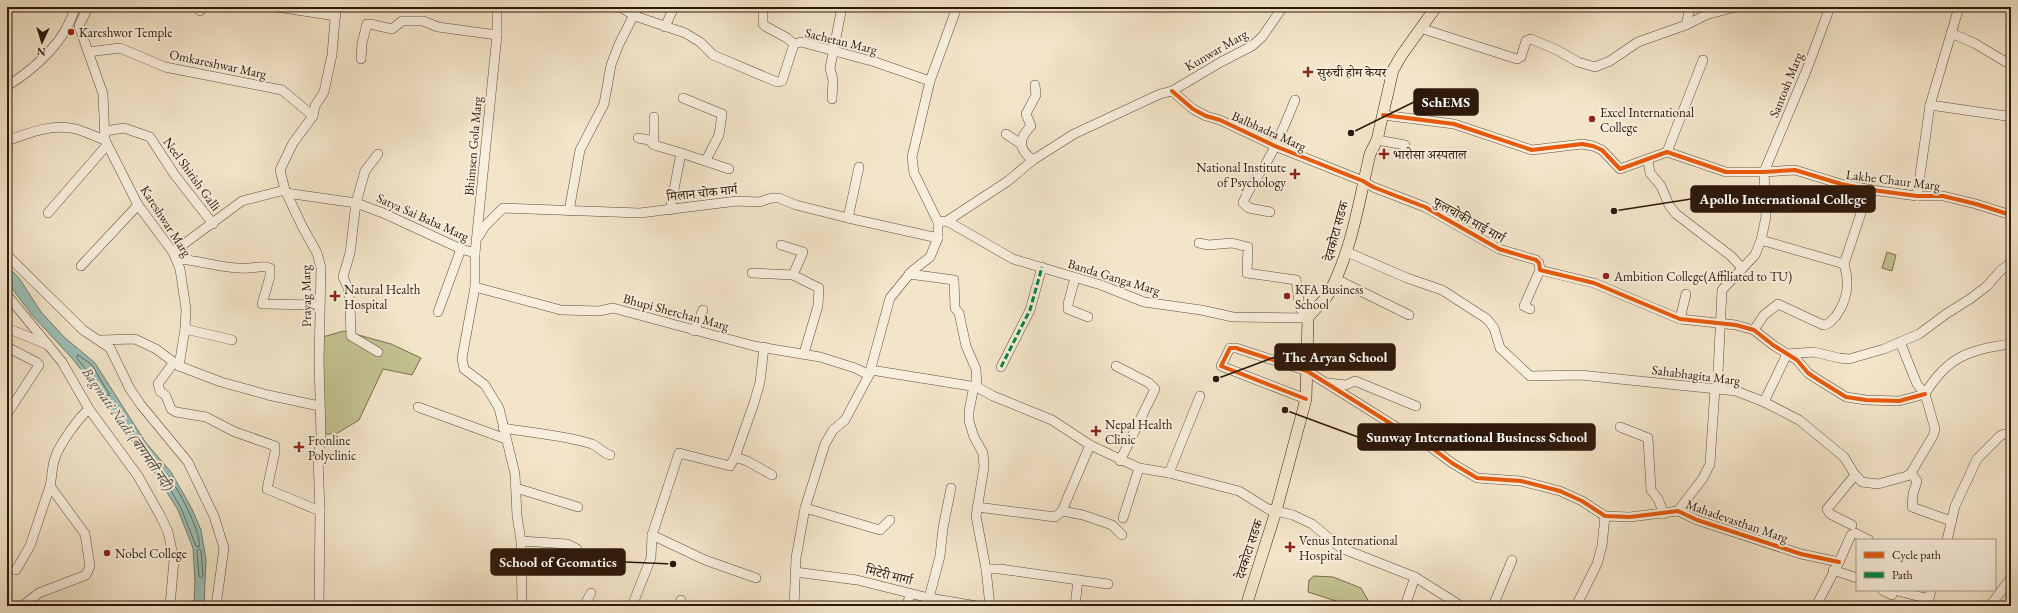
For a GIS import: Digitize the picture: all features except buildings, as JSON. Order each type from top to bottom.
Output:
[{"type":"main road","name":"देवकोटा सडक","points":[[1246,606],[1276,511],[1306,399],[1308,318],[1314,308],[1328,295],[1347,252],[1370,154],[1377,140],[1384,115],[1393,70],[1420,28],[1436,7]]},
{"type":"street","points":[[7,86],[23,77],[53,46],[61,36],[76,7]]},
{"type":"street","points":[[79,26],[88,7]]},
{"type":"street","points":[[277,7],[336,12]]},
{"type":"street","name":"Bhimsen Gola Marg","points":[[497,7],[497,35],[478,237],[475,253],[474,287],[462,365],[469,374],[490,390],[500,408],[504,428]]},
{"type":"street","name":"Sachetan Marg","points":[[620,7],[635,16],[685,33],[700,42],[713,55],[777,82],[782,81],[794,44],[801,42],[875,62],[930,81]]},
{"type":"street","points":[[570,211],[580,150],[583,141],[596,122],[604,104],[611,66],[619,44],[635,16],[638,7]]},
{"type":"street","points":[[665,27],[674,7]]},
{"type":"street","points":[[832,99],[833,80],[830,68],[842,7]]},
{"type":"street","points":[[943,222],[914,173],[912,157],[930,81],[957,7]]},
{"type":"street","name":"Kunwar Marg","points":[[1172,91],[1221,62],[1252,46],[1262,37],[1280,11],[1280,7]]},
{"type":"street","points":[[1686,25],[1690,7]]},
{"type":"street","points":[[1420,28],[1516,59],[1521,57],[1526,41],[1534,41],[1558,50],[1578,62],[1595,67],[1610,61],[1638,42],[1686,25],[1706,15],[1735,7]]},
{"type":"street","name":"Santosh Marg","points":[[1764,172],[1807,69],[1830,7]]},
{"type":"street","name":"Lakhe Chaur Marg","points":[[1917,196],[1930,105],[1959,7]]},
{"type":"street","name":"Prayag Marg","points":[[319,606],[320,511],[318,458],[321,435],[319,305],[321,268],[317,253],[302,226],[286,191],[280,170],[293,143],[314,116],[315,106],[324,92],[330,73],[336,12]]},
{"type":"street","points":[[763,12],[763,24],[787,38],[794,44]]},
{"type":"street","points":[[48,213],[106,143],[103,94],[79,26],[72,17]]},
{"type":"street","points":[[362,59],[364,33],[367,24],[392,29],[402,21],[424,21],[438,27],[497,35]]},
{"type":"street","points":[[1951,33],[1974,43],[2011,65]]},
{"type":"street","name":"Omkareshwar Marg","points":[[88,52],[105,48],[120,48],[166,68],[282,90],[314,116]]},
{"type":"street","points":[[1384,115],[1454,124],[1532,150],[1582,144],[1593,146],[1602,150],[1620,169],[1667,152],[1703,60]]},
{"type":"street","points":[[1021,144],[1031,126],[1026,115],[1036,95],[1035,84]]},
{"type":"street","points":[[794,606],[796,558],[805,508],[812,480],[825,444],[833,430],[845,420],[870,372],[890,298],[909,274],[930,257],[943,222],[1008,181],[1033,160],[1074,134],[1160,94],[1172,91]]},
{"type":"street","name":"Balbhadra Marg","points":[[1172,91],[1193,109],[1206,116],[1220,120],[1275,146],[1363,181]]},
{"type":"street","points":[[683,98],[722,114],[719,135],[706,160]]},
{"type":"street","points":[[1270,212],[1248,208],[1243,203],[1254,180],[1266,164],[1295,100]]},
{"type":"street","points":[[1930,105],[2006,116]]},
{"type":"street","points":[[654,117],[654,145]]},
{"type":"street","points":[[7,140],[47,128],[75,129],[106,143]]},
{"type":"street","name":"Neel Shirish Galli","points":[[105,131],[124,128],[150,136],[174,174],[213,224]]},
{"type":"street","points":[[1006,134],[1021,144],[1024,153],[1033,160]]},
{"type":"street","points":[[638,138],[649,140],[654,145],[682,152],[729,169]]},
{"type":"street","points":[[1377,140],[1405,146]]},
{"type":"street","name":"Kareshwar Marg","points":[[106,143],[138,206],[175,256],[184,286],[186,309],[185,329],[176,364]]},
{"type":"street","points":[[670,210],[682,152]]},
{"type":"street","name":"Lakhe Chaur Marg","points":[[1667,152],[1726,172],[1794,170],[1841,184],[1869,189],[1917,196],[1943,196],[2011,215]]},
{"type":"street","points":[[378,154],[365,171],[350,253],[343,277],[348,288],[351,336],[378,352]]},
{"type":"street","points":[[1648,160],[1650,173],[1661,186],[1669,205],[1676,214],[1731,256],[1742,268]]},
{"type":"street","points":[[848,218],[859,167]]},
{"type":"street","points":[[1678,511],[1703,478],[1710,464],[1719,389],[1718,346],[1721,324],[1720,302],[1722,290],[1755,254],[1761,240],[1766,217],[1764,172]]},
{"type":"street","name":"फुलचोकी माई मार्ग","points":[[1363,181],[1373,187],[1425,207],[1499,249],[1536,260],[1539,263],[1540,270]]},
{"type":"street","points":[[1754,330],[1764,315],[1778,304],[1823,325],[1827,324],[1837,314],[1846,298],[1848,275],[1844,264],[1869,189]]},
{"type":"street","points":[[175,256],[226,212],[242,201],[286,191]]},
{"type":"street","name":"Satya Sai Baba Marg","points":[[286,191],[358,203],[461,249],[475,253]]},
{"type":"street","name":"मिलान चोक मार्ग","points":[[478,237],[485,226],[503,208],[640,213],[737,201],[759,202],[772,198],[779,198],[796,205],[938,238]]},
{"type":"street","points":[[81,266],[138,206]]},
{"type":"street","name":"Banda Ganga Marg","points":[[943,222],[1013,259],[1101,285],[1144,302],[1184,309],[1201,310],[1233,317],[1308,318]]},
{"type":"street","points":[[1761,240],[1844,264]]},
{"type":"street","points":[[1199,243],[1208,245],[1232,243],[1248,247],[1247,273],[1296,280],[1300,308],[1308,318]]},
{"type":"street","points":[[781,245],[803,252],[793,275]]},
{"type":"street","points":[[438,312],[461,249]]},
{"type":"street","name":"Sahabhagita Marg","points":[[1347,252],[1407,278],[1442,290],[1487,319],[1494,328],[1500,348],[1530,376],[1580,375],[1736,391],[1764,402],[1799,420],[1844,457],[1855,475]]},
{"type":"street","points":[[7,255],[83,330],[101,340],[110,348],[130,389],[141,405],[188,462],[202,488],[214,516],[224,548],[216,606]]},
{"type":"street","points":[[175,256],[236,268],[248,269],[264,266],[270,268],[270,276],[262,304],[319,305]]},
{"type":"street","points":[[1788,354],[1814,352],[1849,359],[1884,349],[1919,334],[1987,286],[2001,270],[2011,263]]},
{"type":"street","points":[[1001,367],[1030,310],[1042,268]]},
{"type":"street","points":[[1530,309],[1524,306],[1540,270],[1594,283],[1680,320],[1736,325],[1754,330],[1797,360],[1808,373],[1817,379],[1846,397],[1866,400],[1898,401],[1925,394],[1932,383],[1958,357],[1984,347],[2011,344]]},
{"type":"street","points":[[752,273],[793,275],[819,284],[818,306],[804,353]]},
{"type":"street","points":[[909,274],[954,280],[955,308],[959,313],[966,346],[976,369],[975,387],[969,410],[969,421],[974,437],[983,453],[984,466],[976,516],[986,569],[990,606]]},
{"type":"street","points":[[1075,278],[1068,309],[1088,317]]},
{"type":"street","points":[[1336,279],[1409,314]]},
{"type":"street","name":"Bhupi Sherchan Marg","points":[[474,287],[560,310],[599,311],[613,308],[754,346],[804,353],[870,372],[975,387],[1052,420],[1090,445],[1139,468],[1169,473],[1239,491],[1268,509],[1293,515],[1312,524],[1340,548],[1415,577],[1461,606]]},
{"type":"street","points":[[1680,320],[1686,294]]},
{"type":"street","points":[[7,295],[62,362],[90,409],[138,476],[168,532],[174,560],[170,606]]},
{"type":"street","points":[[694,331],[703,310]]},
{"type":"street","points":[[7,328],[48,345]]},
{"type":"street","points":[[185,329],[232,340]]},
{"type":"street","points":[[101,340],[134,339],[156,350],[176,364],[221,382],[268,395],[320,406]]},
{"type":"street","points":[[1852,525],[1830,514],[1828,509],[1855,475],[1862,482],[1878,484],[1908,476],[1933,436],[1935,429],[1925,394],[1917,384],[1900,342]]},
{"type":"street","points":[[7,347],[39,365],[7,414]]},
{"type":"street","points":[[632,606],[651,558],[652,535],[679,453],[730,466],[735,457],[760,382],[764,347]]},
{"type":"street","name":"Mahadevasthan Marg","points":[[1306,399],[1221,366],[1227,352],[1230,348],[1236,348],[1307,371],[1401,430],[1420,439],[1452,463],[1477,478],[1521,481],[1560,491],[1582,501],[1606,516],[1630,517],[1664,514],[1678,511],[1697,520],[1801,554],[1839,562]]},
{"type":"street","points":[[1764,402],[1788,354]]},
{"type":"street","points":[[176,364],[158,384],[160,391],[166,396],[170,409],[176,412],[206,417],[235,432],[275,446],[267,489],[320,511]]},
{"type":"street","points":[[1116,366],[1149,383],[1155,389],[1120,460]]},
{"type":"street","points":[[1325,383],[1346,385],[1356,381],[1416,406]]},
{"type":"street","points":[[1169,473],[1200,396]]},
{"type":"street","points":[[418,407],[506,439]]},
{"type":"street","points":[[16,570],[30,546],[50,486],[54,459],[58,449],[73,427],[90,409]]},
{"type":"street","points":[[1620,427],[1648,438],[1651,490],[1658,499],[1664,514]]},
{"type":"street","points":[[522,606],[521,541],[517,516],[515,474],[504,428],[580,441],[594,445],[603,453],[610,455]]},
{"type":"street","points":[[1947,539],[1955,506],[1977,459],[2000,436],[2004,434],[2011,434]]},
{"type":"street","points":[[977,507],[1055,517],[1062,511],[1090,445]]},
{"type":"street","points":[[735,457],[748,461],[772,475]]},
{"type":"street","points":[[1123,518],[1139,468]]},
{"type":"street","points":[[1911,473],[1917,481],[1913,494],[1912,507],[1951,521]]},
{"type":"street","points":[[22,606],[39,593],[86,575],[90,566],[85,534],[50,486]]},
{"type":"street","points":[[516,488],[578,508]]},
{"type":"street","points":[[929,598],[940,556],[943,528],[951,488]]},
{"type":"street","points":[[805,508],[880,530],[890,520]]},
{"type":"street","points":[[1062,511],[1083,514],[1112,525],[1122,535]]},
{"type":"street","points":[[1576,606],[1597,564],[1602,546],[1606,516]]},
{"type":"street","points":[[1816,606],[1852,533],[1867,539]]},
{"type":"street","points":[[652,535],[705,560],[756,578]]},
{"type":"street","points":[[521,541],[567,544],[577,549]]},
{"type":"street","points":[[1493,606],[1512,560]]},
{"type":"street","points":[[986,569],[1000,569],[1105,584]]},
{"type":"street","points":[[1833,570],[1856,578]]},
{"type":"street","name":"मिटेरी मार्गा","points":[[795,572],[857,580],[910,594],[977,606]]},
{"type":"street","points":[[1405,606],[1415,577]]},
{"type":"street","points":[[1990,606],[2011,578]]},
{"type":"street","points":[[1075,606],[1078,580]]},
{"type":"street","points":[[1884,591],[1892,595],[1892,591]]},
{"type":"street","points":[[1898,591],[1929,599],[1931,591]]},
{"type":"street","points":[[584,606],[591,592]]},
{"type":"street","points":[[907,606],[910,594]]},
{"type":"shaded area","points":[[1887,252],[1896,255],[1892,271],[1882,268]]},
{"type":"shaded area","points":[[344,331],[391,344],[421,358],[412,375],[383,369],[359,420],[336,434],[323,434],[319,338]]},
{"type":"shaded area","points":[[1314,576],[1333,577],[1361,588],[1369,602],[1368,606],[1338,606],[1336,601],[1308,592],[1309,580]]},
{"type":"water","name":"Bagmati Nadi (बागमती नदी)","points":[[7,266],[19,278],[41,312],[64,337],[95,363],[146,443],[171,472],[192,509],[201,530],[206,560],[204,606],[194,606],[195,581],[193,548],[178,510],[153,470],[87,377],[71,357],[32,315],[7,282]]},
{"type":"marked path","points":[[1001,367],[1030,310],[1042,267]]},
{"type":"cycle path","points":[[1172,91],[1193,109],[1206,116],[1220,120],[1275,146],[1425,207],[1499,249],[1536,260],[1539,263],[1540,270],[1594,283],[1680,319],[1736,325],[1754,330],[1773,345],[1797,360],[1808,373],[1846,397],[1866,400],[1899,401],[1925,394]]},
{"type":"cycle path","points":[[1383,115],[1454,124],[1532,150],[1582,144],[1593,146],[1602,150],[1620,169],[1667,152],[1726,172],[1795,170],[1841,184],[1872,190],[1917,196],[1943,196],[2011,215]]},
{"type":"cycle path","points":[[1306,399],[1221,366],[1230,348],[1236,348],[1307,371],[1401,430],[1420,439],[1452,463],[1477,478],[1521,481],[1560,491],[1582,501],[1605,516],[1630,517],[1678,511],[1697,520],[1801,554],[1839,562]]},
{"type":"place","name":"Kareshwor Temple","points":[[71,32]]},
{"type":"place","name":"सुरुची होम केयर","points":[[1308,72]]},
{"type":"place","name":"Excel International College","points":[[1592,119]]},
{"type":"place","name":"SchEMS","points":[[1351,133]]},
{"type":"place","name":"भारोसा अस्पताल","points":[[1384,154]]},
{"type":"place","name":"National Institute of Psychology","points":[[1295,174]]},
{"type":"place","name":"Apollo International College","points":[[1614,211]]},
{"type":"place","name":"Ambition College(Affiliated to TU)","points":[[1606,276]]},
{"type":"place","name":"Natural Health Hospital","points":[[335,296]]},
{"type":"place","name":"KFA Business School","points":[[1287,296]]},
{"type":"place","name":"The Aryan School","points":[[1216,379]]},
{"type":"place","name":"Sunway International Business School","points":[[1285,410]]},
{"type":"place","name":"Nepal Health Clinic","points":[[1096,431]]},
{"type":"place","name":"Fronline Polyclinic","points":[[299,447]]},
{"type":"place","name":"Venus International Hospital","points":[[1290,547]]},
{"type":"place","name":"Nobel College","points":[[107,553]]},
{"type":"place","name":"School of Geomatics","points":[[673,564]]}]
